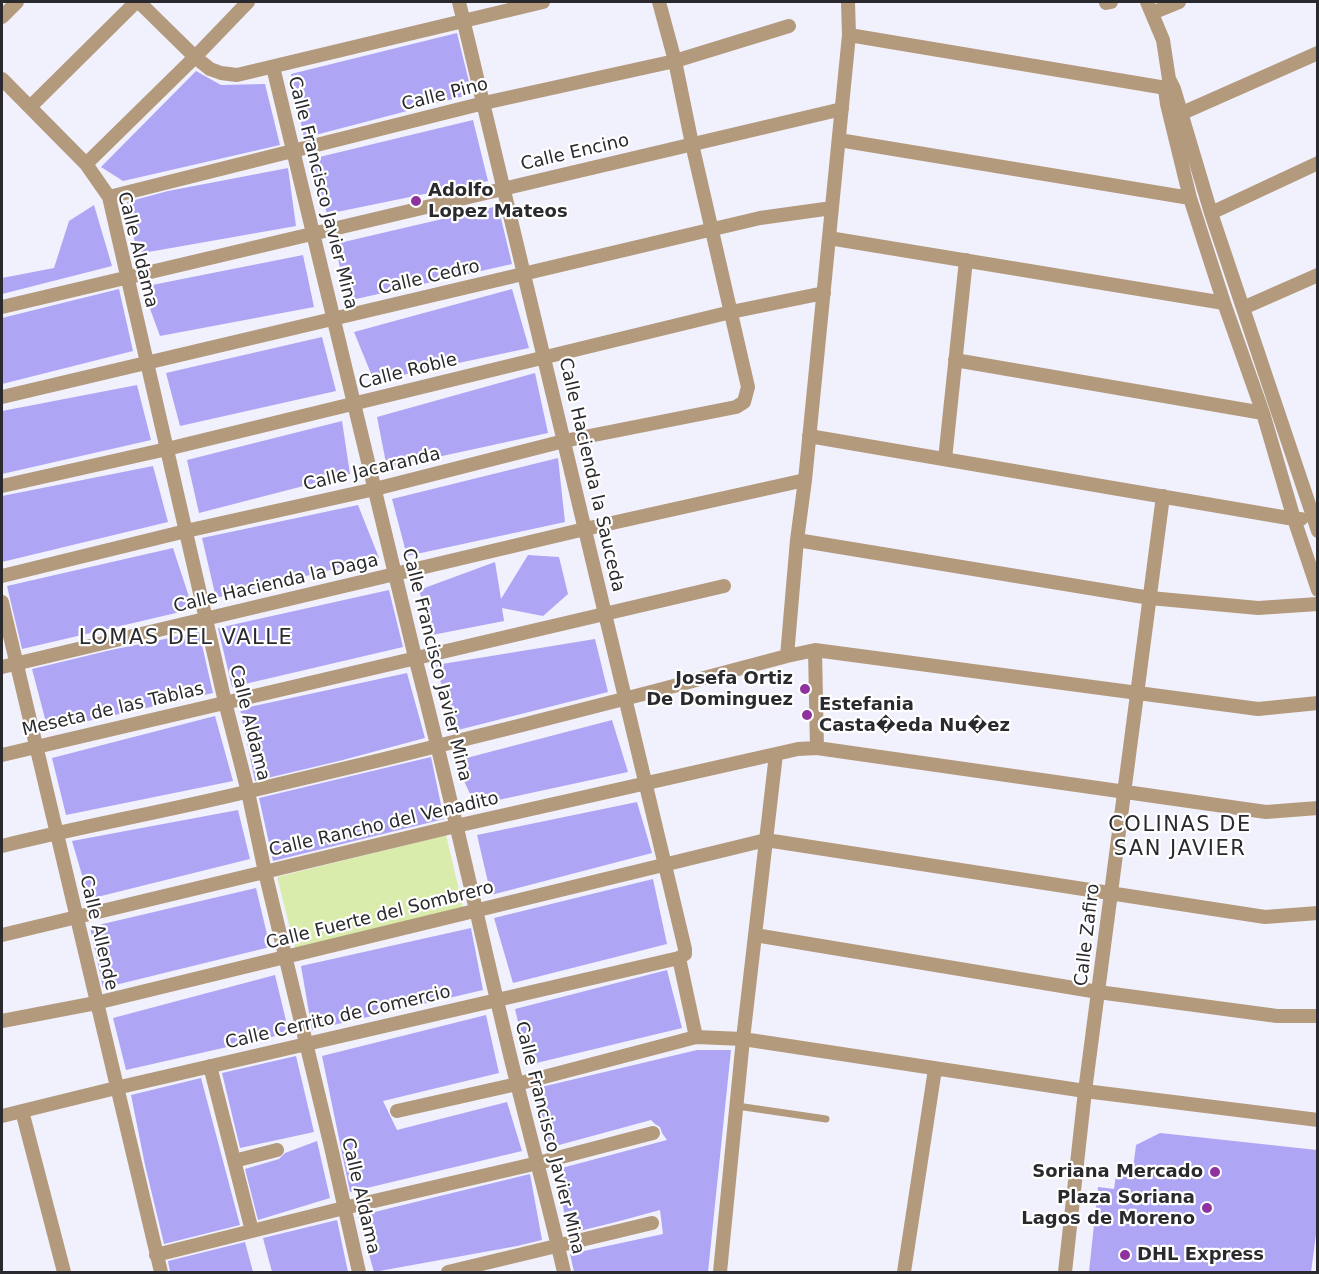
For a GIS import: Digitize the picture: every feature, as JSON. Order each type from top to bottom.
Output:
[{"type":"street","points":[[2,17],[16,2]]},
{"type":"street","points":[[30,107],[90,46],[138,2],[210,69],[237,75],[543,2]]},
{"type":"street","points":[[86,164],[248,2]]},
{"type":"street","name":"Calle Hacienda la Sauceda","points":[[459,2],[685,949],[685,954],[681,957],[696,1037]]},
{"type":"street","points":[[659,2],[675,61],[731,312]]},
{"type":"street","points":[[787,656],[849,35],[848,2]]},
{"type":"street","points":[[1179,2],[1150,7],[1163,40],[1169,86],[1190,198],[1263,413],[1317,591]]},
{"type":"street","name":"Calle Pino","points":[[109,197],[484,104],[675,61],[789,26]]},
{"type":"street","points":[[849,35],[1169,86]]},
{"type":"street","points":[[1180,114],[1317,53]]},
{"type":"street","name":"Calle Francisco Javier Mina","points":[[273,67],[564,1272]]},
{"type":"street","name":"Calle Aldama","points":[[2,79],[86,164],[109,197],[359,1272]]},
{"type":"street","points":[[1169,86],[1315,525]]},
{"type":"street","name":"Calle Encino","points":[[2,307],[842,109]]},
{"type":"street","points":[[839,140],[1190,198]]},
{"type":"street","points":[[1211,213],[1317,163]]},
{"type":"street","name":"Calle Cedro","points":[[2,397],[760,218],[832,208]]},
{"type":"street","points":[[829,238],[1224,303]]},
{"type":"street","points":[[945,459],[966,260]]},
{"type":"street","points":[[1243,308],[1317,275]]},
{"type":"street","name":"Calle Roble","points":[[2,486],[167,449],[731,312],[824,293]]},
{"type":"street","name":"Calle Jacaranda","points":[[2,576],[186,531],[375,489],[564,441],[736,407],[744,402],[748,387],[731,312]]},
{"type":"street","points":[[955,360],[1263,413]]},
{"type":"street","points":[[809,436],[1294,519],[1315,525]]},
{"type":"street","name":"Calle Hacienda la Daga","points":[[2,667],[585,529],[805,480]]},
{"type":"street","name":"Calle Zafiro","points":[[1065,1272],[1085,1091],[1163,496]]},
{"type":"street","points":[[797,540],[1150,598],[1258,608],[1317,604]]},
{"type":"street","name":"Meseta de las Tablas","points":[[2,755],[724,585]]},
{"type":"street","name":"Calle Allende","points":[[2,602],[161,1272]]},
{"type":"street","points":[[814,650],[816,748]]},
{"type":"street","points":[[2,846],[56,832],[248,792],[625,700],[814,650],[1258,709],[1317,703]]},
{"type":"street","name":"Calle Rancho del Venadito","points":[[2,935],[456,826],[798,749],[816,748],[1266,812],[1317,808]]},
{"type":"street","points":[[720,1272],[743,1039],[776,754]]},
{"type":"street","points":[[766,840],[1265,917],[1317,913]]},
{"type":"street","name":"Calle Fuerte del Sombrero","points":[[2,1021],[96,1003],[766,840]]},
{"type":"street","points":[[755,935],[1098,992],[1277,1016],[1317,1016]]},
{"type":"street","name":"Calle Cerrito de Comercio","points":[[2,1116],[681,957]]},
{"type":"street","points":[[397,1111],[517,1084],[696,1037],[743,1039],[1085,1091],[1317,1120]]},
{"type":"street","points":[[210,1066],[252,1231]]},
{"type":"street","points":[[904,1272],[935,1069]]},
{"type":"street","points":[[22,1111],[64,1272]]},
{"type":"street","points":[[156,1255],[653,1133]]},
{"type":"street","points":[[234,1161],[277,1150]]},
{"type":"street","points":[[448,1272],[652,1223]]},
{"type":"lane","points":[[737,1106],[826,1119]]},
{"type":"green space","points":[[446,835],[464,911],[296,952],[277,877]]},
{"type":"building","points":[[457,33],[472,94],[304,138],[291,74]]},
{"type":"building","points":[[196,71],[221,85],[265,84],[280,145],[123,181],[101,167]]},
{"type":"building","points":[[473,120],[488,181],[327,214],[311,159]]},
{"type":"building","points":[[288,168],[296,226],[137,254],[127,202],[168,191]]},
{"type":"building","points":[[94,205],[112,266],[2,294],[2,278],[54,268],[69,221]]},
{"type":"building","points":[[498,206],[512,264],[347,301],[335,244]]},
{"type":"building","points":[[303,255],[314,307],[160,336],[142,287]]},
{"type":"building","points":[[119,289],[133,351],[2,384],[2,318]]},
{"type":"building","points":[[512,289],[529,348],[374,381],[354,332]]},
{"type":"building","points":[[322,337],[336,391],[180,426],[166,373]]},
{"type":"building","points":[[535,373],[548,433],[387,468],[377,417]]},
{"type":"building","points":[[137,385],[151,440],[2,474],[2,411]]},
{"type":"building","points":[[342,421],[350,474],[199,513],[187,460]]},
{"type":"building","points":[[558,458],[565,522],[407,556],[392,499]]},
{"type":"building","points":[[153,466],[168,522],[2,562],[2,496]]},
{"type":"building","points":[[358,505],[379,558],[216,598],[202,538]]},
{"type":"building","points":[[173,548],[193,609],[22,649],[7,586]]},
{"type":"building","points":[[528,555],[559,557],[568,594],[543,616],[502,608],[504,621],[432,635],[419,590],[495,562],[501,599]]},
{"type":"building","points":[[389,590],[403,647],[232,687],[218,628]]},
{"type":"building","points":[[199,632],[213,693],[48,730],[32,669]]},
{"type":"building","points":[[595,639],[608,692],[454,731],[436,665]]},
{"type":"building","points":[[407,673],[425,738],[255,781],[240,709]]},
{"type":"building","points":[[215,716],[233,781],[66,815],[52,758]]},
{"type":"building","points":[[612,720],[628,772],[475,805],[455,761]]},
{"type":"building","points":[[431,757],[444,819],[273,861],[259,798]]},
{"type":"building","points":[[637,802],[652,853],[491,895],[477,835]]},
{"type":"building","points":[[238,810],[250,859],[89,899],[72,841]]},
{"type":"building","points":[[653,879],[667,944],[513,983],[494,918]]},
{"type":"building","points":[[256,888],[270,947],[103,988],[90,927]]},
{"type":"building","points":[[471,928],[483,990],[312,1030],[301,966]]},
{"type":"building","points":[[667,970],[682,1028],[528,1065],[515,1009]]},
{"type":"building","points":[[275,975],[289,1033],[126,1070],[113,1018]]},
{"type":"building","points":[[486,1015],[499,1073],[383,1101],[397,1130],[507,1102],[522,1151],[350,1192],[322,1056]]},
{"type":"building","points":[[697,1050],[731,1050],[708,1272],[574,1272],[570,1254],[663,1234],[660,1210],[567,1234],[558,1169],[667,1140],[660,1127],[651,1120],[548,1148],[533,1089]]},
{"type":"building","points":[[296,1056],[314,1132],[240,1148],[222,1073]]},
{"type":"building","points":[[201,1078],[240,1225],[164,1244],[131,1095]]},
{"type":"building","name":"Plaza Soriana Lagos de Moreno","points":[[1160,1133],[1317,1150],[1317,1227],[1311,1272],[1089,1272],[1098,1187],[1114,1189],[1116,1175],[1132,1177],[1136,1145]]},
{"type":"building","points":[[317,1141],[330,1198],[258,1220],[245,1169],[279,1159],[285,1153]]},
{"type":"building","points":[[530,1174],[542,1240],[374,1272],[358,1216]]},
{"type":"building","points":[[337,1220],[348,1272],[272,1272],[263,1238]]},
{"type":"building","points":[[245,1242],[253,1272],[170,1272],[168,1261]]},
{"type":"place","name":"Adolfo Lopez Mateos","points":[[416,201]]},
{"type":"place","name":"Josefa Ortiz De Dominguez","points":[[805,689]]},
{"type":"place","name":"Estefania Casta�eda Nu�ez","points":[[807,715]]},
{"type":"place","name":"Soriana Mercado","points":[[1215,1172]]},
{"type":"place","name":"Plaza Soriana Lagos de Moreno","points":[[1207,1208]]},
{"type":"place","name":"DHL Express","points":[[1125,1255]]},
{"type":"district","name":"LOMAS DEL VALLE","points":[[186,639]]},
{"type":"district","name":"COLINAS DE SAN JAVIER","points":[[1180,838]]}]
